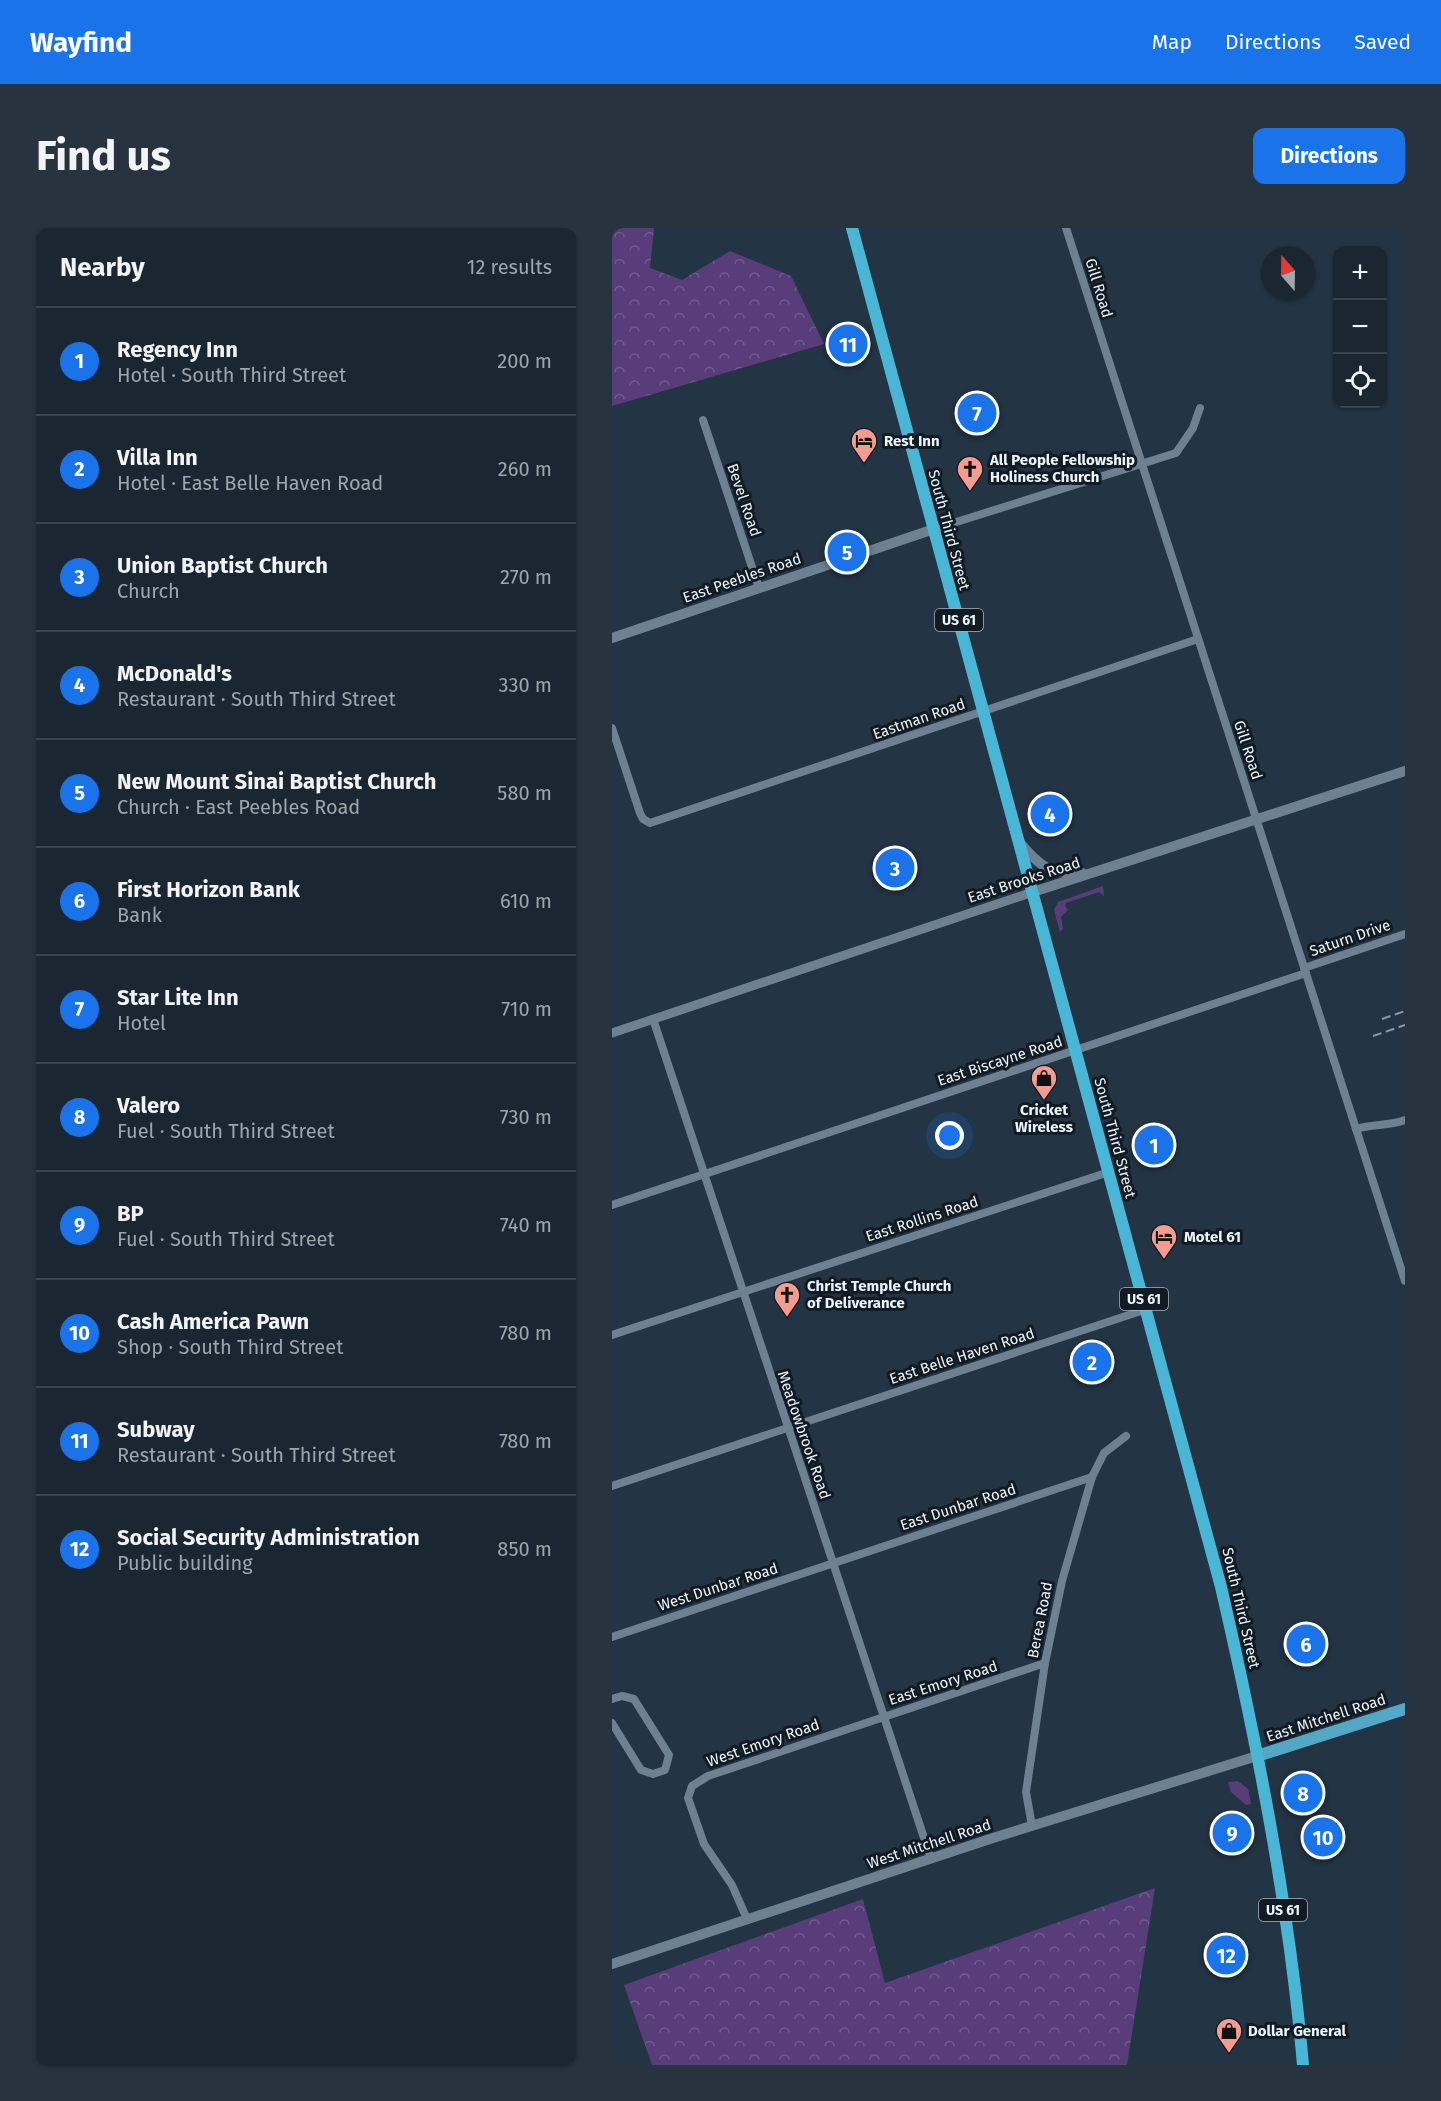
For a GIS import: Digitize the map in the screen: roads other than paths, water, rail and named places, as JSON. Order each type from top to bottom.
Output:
[{"type":"highway","name":"South Third Street","points":[[852,228],[1221,1587],[1254,1732],[1284,1918],[1303,2065]]},
{"type":"main road","name":"East Peebles Road","points":[[612,638],[934,529]]},
{"type":"main road","name":"East Brooks Road","points":[[1033,892],[1405,771]]},
{"type":"main road","points":[[1021,844],[1033,859],[1058,873],[1097,873]]},
{"type":"main road","name":"East Mitchell Road","points":[[1257,1756],[1405,1708]]},
{"type":"main road","name":"West Mitchell Road","points":[[612,1964],[1032,1826],[1257,1756]]},
{"type":"street","name":"Gill Road","points":[[1066,228],[1140,465],[1405,1281]]},
{"type":"street","name":"East Peebles Road","points":[[934,529],[1176,453],[1193,428],[1200,408]]},
{"type":"street","name":"Bevel Road","points":[[703,420],[759,588]]},
{"type":"street","name":"Eastman Road","points":[[612,728],[640,813],[643,819],[650,823],[1198,639]]},
{"type":"street","name":"East Brooks Road","points":[[612,1033],[1033,892]]},
{"type":"street","name":"Saturn Drive","points":[[1305,970],[1405,934]]},
{"type":"street","name":"East Biscayne Road","points":[[612,1204],[1076,1051],[1305,970]]},
{"type":"street","name":"Meadowbrook Road","points":[[653,1019],[931,1859]]},
{"type":"street","points":[[1356,1130],[1367,1126],[1390,1126],[1405,1120]]},
{"type":"street","name":"East Rollins Road","points":[[612,1335],[1109,1172]]},
{"type":"street","name":"East Belle Haven Road","points":[[612,1486],[1147,1309]]},
{"type":"street","name":"Berea Road","points":[[1032,1826],[1026,1792],[1045,1663],[1062,1581],[1092,1477],[1104,1453],[1126,1436]]},
{"type":"street","name":"East Dunbar Road","points":[[833,1563],[1092,1477]]},
{"type":"street","name":"West Dunbar Road","points":[[612,1637],[833,1563]]},
{"type":"street","name":"East Emory Road","points":[[883,1717],[1045,1663]]},
{"type":"street","points":[[612,1699],[626,1697],[637,1702],[669,1755],[665,1770],[653,1774],[641,1770],[612,1723]]},
{"type":"street","name":"West Emory Road","points":[[747,1919],[732,1885],[710,1855],[700,1835],[688,1798],[692,1786],[708,1776],[883,1717]]},
{"type":"railway","points":[[1382,1019],[1405,1011]]},
{"type":"railway","points":[[1373,1036],[1405,1025]]},
{"type":"place","name":"Subway","points":[[848,344]]},
{"type":"place","name":"Star Lite Inn","points":[[977,413]]},
{"type":"place","name":"Rest Inn","points":[[864,464]]},
{"type":"place","name":"All People Fellowship Holiness Church","points":[[970,492]]},
{"type":"place","name":"New Mount Sinai Baptist Church","points":[[847,552]]},
{"type":"place","name":"McDonald's","points":[[1050,814]]},
{"type":"place","name":"Union Baptist Church","points":[[895,868]]},
{"type":"place","name":"Cricket Wireless","points":[[1044,1101]]},
{"type":"place","name":"Regency Inn","points":[[1154,1145]]},
{"type":"place","name":"Motel 61","points":[[1164,1260]]},
{"type":"place","name":"Christ Temple Church of Deliverance","points":[[787,1318]]},
{"type":"place","name":"Villa Inn","points":[[1092,1362]]},
{"type":"place","name":"First Horizon Bank","points":[[1306,1644]]},
{"type":"place","name":"Valero","points":[[1303,1793]]},
{"type":"place","name":"BP","points":[[1232,1833]]},
{"type":"place","name":"Cash America Pawn","points":[[1323,1837]]},
{"type":"place","name":"Social Security Administration","points":[[1226,1955]]},
{"type":"place","name":"Dollar General","points":[[1229,2054]]}]
